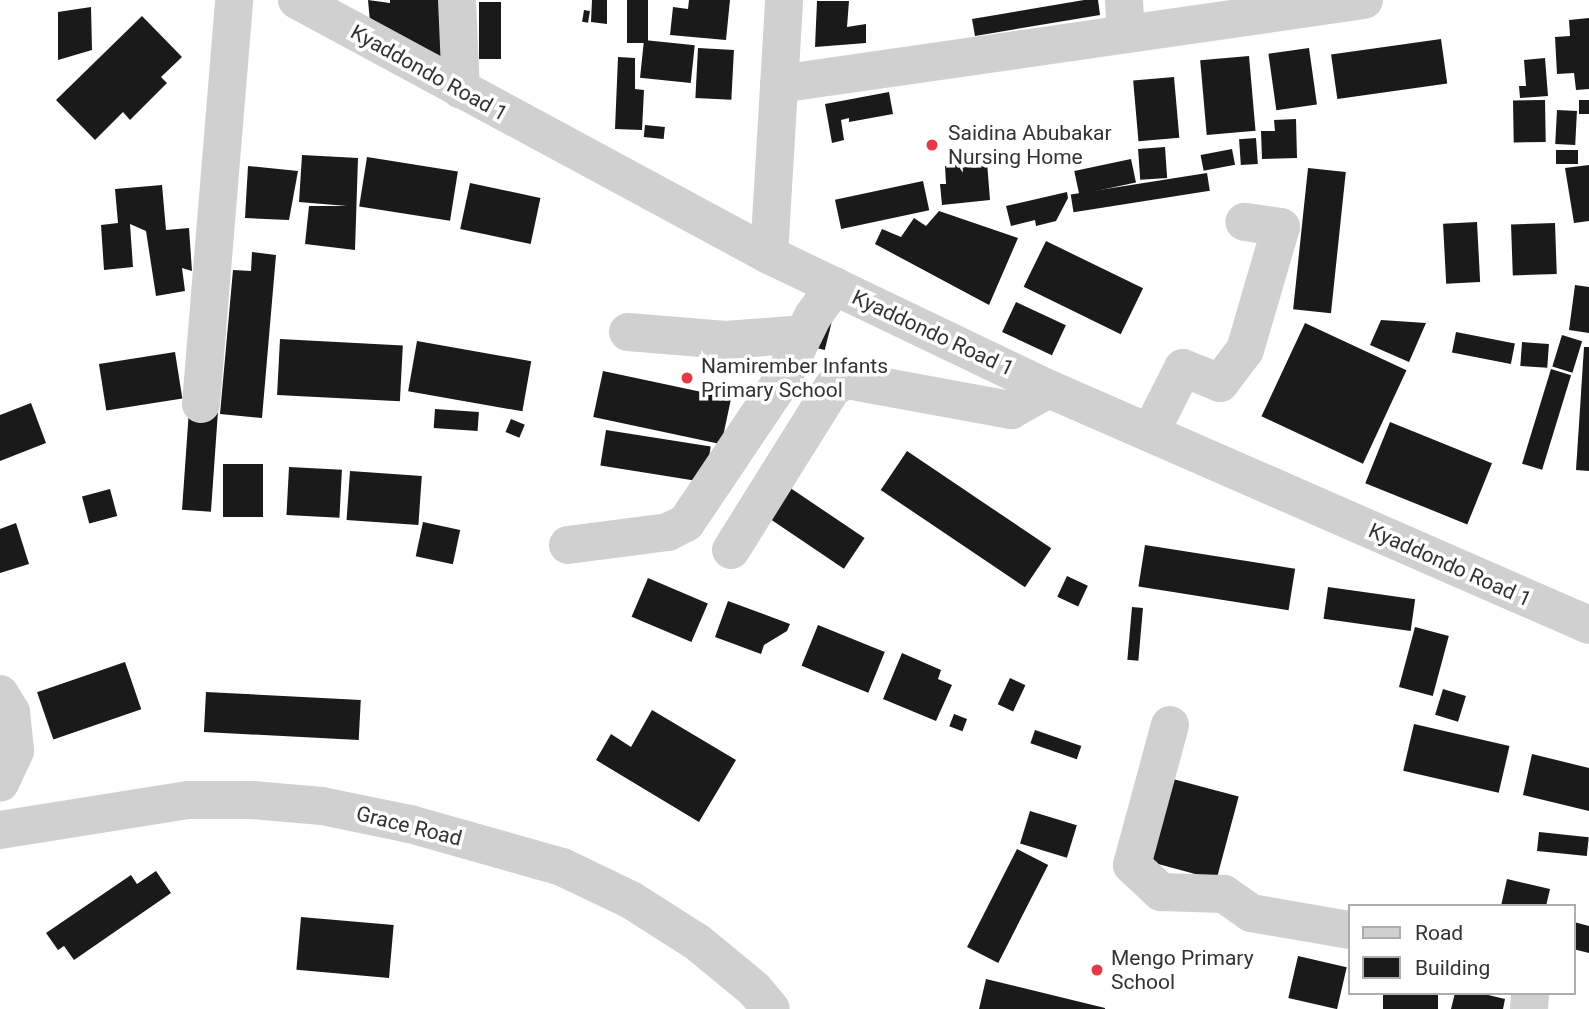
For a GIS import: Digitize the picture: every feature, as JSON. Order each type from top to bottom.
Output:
[{"type":"street","points":[[201,404],[234,0]]},
{"type":"street","name":"Kyaddondo Road 1","points":[[297,0],[769,255],[1049,388],[1589,625]]},
{"type":"street","points":[[457,0],[461,90]]},
{"type":"street","points":[[769,255],[784,0]]},
{"type":"street","points":[[779,84],[1125,17],[1364,0]]},
{"type":"street","points":[[1150,433],[1183,368],[1220,383],[1245,349],[1281,227],[1244,222]]},
{"type":"street","points":[[568,545],[668,532],[686,523],[782,380],[804,334],[835,286]]},
{"type":"street","points":[[628,332],[726,340],[804,334]]},
{"type":"street","points":[[731,550],[833,387],[846,380],[1011,410],[1049,388]]},
{"type":"street","points":[[0,694],[11,712],[15,751],[0,783]]},
{"type":"street","points":[[1170,725],[1132,865],[1161,892],[1224,894],[1251,913],[1348,930]]},
{"type":"street","name":"Grace Road","points":[[0,830],[188,800],[252,800],[323,806],[410,824],[562,867],[631,900],[697,942],[754,989],[771,1009]]},
{"type":"building","points":[[368,0],[390,3],[390,0],[443,0],[442,60],[370,22]]},
{"type":"building","points":[[592,0],[607,0],[607,24],[591,22]]},
{"type":"building","points":[[627,0],[648,0],[648,43],[627,43]]},
{"type":"building","points":[[689,0],[730,0],[726,40],[670,35],[673,7],[688,9]]},
{"type":"building","points":[[1098,0],[1100,15],[975,36],[972,19]]},
{"type":"building","points":[[817,1],[849,1],[847,27],[866,24],[866,43],[815,47]]},
{"type":"building","points":[[479,2],[501,2],[501,59],[479,59]]},
{"type":"building","points":[[91,7],[92,50],[58,60],[58,12]]},
{"type":"building","points":[[584,10],[590,11],[588,23],[582,22]]},
{"type":"building","points":[[142,16],[182,57],[161,77],[167,83],[130,120],[123,112],[95,140],[56,100]]},
{"type":"building","points":[[1589,18],[1589,89],[1576,90],[1574,73],[1557,74],[1555,37],[1570,36],[1569,20]]},
{"type":"building","points":[[1441,39],[1447,84],[1337,99],[1331,54]]},
{"type":"building","points":[[644,40],[695,45],[691,83],[640,78]]},
{"type":"building","points":[[698,48],[734,50],[731,100],[695,98]]},
{"type":"building","points":[[1309,48],[1317,104],[1276,110],[1268,54]]},
{"type":"building","points":[[1249,56],[1256,131],[1207,135],[1200,60]]},
{"type":"building","points":[[618,57],[635,58],[635,89],[644,90],[642,130],[615,129]]},
{"type":"building","points":[[1545,58],[1548,96],[1520,98],[1519,86],[1526,86],[1524,60]]},
{"type":"building","points":[[1174,77],[1179,138],[1138,141],[1133,81]]},
{"type":"building","points":[[889,92],[893,114],[849,122],[849,118],[841,120],[844,140],[832,143],[825,104]]},
{"type":"building","points":[[1545,100],[1546,142],[1514,143],[1513,101]]},
{"type":"building","points":[[1579,100],[1589,100],[1589,114],[1579,114]]},
{"type":"building","points":[[1557,110],[1577,111],[1575,145],[1555,144]]},
{"type":"building","points":[[1296,119],[1297,158],[1262,159],[1261,131],[1275,131],[1274,120]]},
{"type":"building","points":[[645,125],[665,127],[664,139],[644,137]]},
{"type":"building","points":[[1256,138],[1258,164],[1241,165],[1239,139]]},
{"type":"building","points":[[1165,147],[1167,178],[1140,180],[1138,149]]},
{"type":"building","points":[[1232,149],[1235,165],[1204,171],[1201,155]]},
{"type":"building","points":[[1556,150],[1578,150],[1578,164],[1556,164]]},
{"type":"building","points":[[302,155],[358,158],[355,250],[305,244],[309,206],[347,206],[299,202]]},
{"type":"building","points":[[367,157],[458,171],[450,221],[359,206]]},
{"type":"building","points":[[1131,159],[1136,182],[1079,195],[1074,171]]},
{"type":"building","points":[[987,162],[990,200],[942,205],[940,184],[946,184],[945,166]]},
{"type":"building","points":[[1589,165],[1589,221],[1574,223],[1565,168]]},
{"type":"building","points":[[248,166],[298,171],[289,220],[245,218]]},
{"type":"building","points":[[1308,168],[1346,172],[1331,313],[1293,309]]},
{"type":"building","points":[[1207,173],[1210,191],[1074,212],[1071,195]]},
{"type":"building","points":[[923,181],[929,210],[841,229],[835,200]]},
{"type":"building","points":[[470,183],[540,198],[531,244],[460,229]]},
{"type":"building","points":[[162,185],[166,230],[189,228],[192,271],[182,268],[185,291],[156,296],[146,231],[130,224],[133,267],[104,270],[101,225],[118,223],[115,189]]},
{"type":"building","points":[[1067,192],[1068,198],[1056,221],[1036,226],[1035,220],[1011,226],[1006,206]]},
{"type":"building","points":[[939,211],[1018,238],[989,305],[875,244],[882,229],[901,237],[914,218],[926,226]]},
{"type":"building","points":[[1477,222],[1480,282],[1446,284],[1443,224]]},
{"type":"building","points":[[1555,223],[1557,274],[1513,276],[1511,225]]},
{"type":"building","points":[[1046,241],[1143,288],[1121,334],[1024,287]]},
{"type":"building","points":[[252,252],[276,255],[262,418],[220,414],[233,270],[251,271]]},
{"type":"building","points":[[1575,285],[1589,287],[1589,333],[1569,330]]},
{"type":"building","points":[[1016,302],[1066,325],[1052,355],[1002,332]]},
{"type":"building","points":[[816,319],[832,323],[825,350],[809,346]]},
{"type":"building","points":[[1381,320],[1426,323],[1409,362],[1370,345]]},
{"type":"building","points":[[1305,323],[1407,370],[1363,464],[1261,416]]},
{"type":"building","points":[[1456,332],[1515,343],[1511,364],[1452,353]]},
{"type":"building","points":[[1562,335],[1582,341],[1572,373],[1552,367]]},
{"type":"building","points":[[280,339],[403,345],[400,401],[277,395]]},
{"type":"building","points":[[417,341],[531,361],[522,411],[408,391]]},
{"type":"building","points":[[1522,342],[1549,344],[1547,368],[1520,366]]},
{"type":"building","points":[[1584,347],[1589,347],[1589,471],[1576,470]]},
{"type":"building","points":[[175,352],[182,398],[106,410],[99,364]]},
{"type":"building","points":[[1551,369],[1571,375],[1542,470],[1522,464]]},
{"type":"building","points":[[603,371],[731,398],[721,444],[593,417]]},
{"type":"building","points":[[31,403],[46,443],[0,461],[0,415]]},
{"type":"building","points":[[435,409],[479,412],[478,431],[434,428]]},
{"type":"building","points":[[189,410],[218,412],[211,512],[182,510]]},
{"type":"building","points":[[511,419],[525,425],[519,438],[506,432]]},
{"type":"building","points":[[1390,422],[1492,463],[1467,524],[1365,483]]},
{"type":"building","points":[[606,430],[711,447],[705,482],[600,466]]},
{"type":"building","points":[[907,451],[1051,548],[1025,587],[881,490]]},
{"type":"building","points":[[223,464],[263,464],[263,517],[223,517]]},
{"type":"building","points":[[289,467],[342,470],[339,518],[286,515]]},
{"type":"building","points":[[350,471],[422,476],[418,525],[347,520]]},
{"type":"building","points":[[780,481],[865,538],[844,569],[759,512]]},
{"type":"building","points":[[110,489],[117,516],[89,524],[82,497]]},
{"type":"building","points":[[423,522],[460,530],[453,564],[416,556]]},
{"type":"building","points":[[16,523],[29,564],[0,573],[0,529]]},
{"type":"building","points":[[1145,545],[1295,569],[1289,610],[1138,586]]},
{"type":"building","points":[[1067,576],[1088,586],[1078,607],[1057,597]]},
{"type":"building","points":[[648,578],[708,603],[691,642],[632,617]]},
{"type":"building","points":[[1328,587],[1415,599],[1411,631],[1324,619]]},
{"type":"building","points":[[728,601],[790,624],[787,631],[764,645],[761,654],[715,637]]},
{"type":"building","points":[[1132,607],[1143,608],[1138,661],[1127,660]]},
{"type":"building","points":[[818,625],[885,652],[868,693],[802,666]]},
{"type":"building","points":[[1415,627],[1449,636],[1433,696],[1399,687]]},
{"type":"building","points":[[902,653],[941,670],[938,679],[952,685],[936,721],[883,699]]},
{"type":"building","points":[[125,662],[141,709],[53,740],[37,692]]},
{"type":"building","points":[[1010,678],[1025,685],[1013,711],[998,704]]},
{"type":"building","points":[[1443,689],[1466,696],[1458,722],[1435,715]]},
{"type":"building","points":[[206,692],[361,700],[359,740],[204,732]]},
{"type":"building","points":[[652,710],[736,760],[699,822],[596,760],[611,734],[631,747]]},
{"type":"building","points":[[954,714],[967,719],[962,731],[949,726]]},
{"type":"building","points":[[1414,724],[1509,746],[1499,793],[1403,771]]},
{"type":"building","points":[[1035,730],[1081,746],[1077,759],[1030,743]]},
{"type":"building","points":[[1532,754],[1589,768],[1589,811],[1523,795]]},
{"type":"building","points":[[1173,779],[1239,797],[1216,880],[1151,862]]},
{"type":"building","points":[[1030,811],[1077,825],[1067,858],[1020,844]]},
{"type":"building","points":[[1539,832],[1589,837],[1587,856],[1537,851]]},
{"type":"building","points":[[1017,849],[1048,865],[998,963],[967,947]]},
{"type":"building","points":[[156,871],[171,893],[74,960],[64,946],[58,950],[46,933],[131,875],[137,884]]},
{"type":"building","points":[[1507,879],[1550,889],[1546,904],[1501,904]]},
{"type":"building","points":[[301,917],[394,925],[389,978],[296,970]]},
{"type":"building","points":[[1575,922],[1589,926],[1589,953],[1575,950]]},
{"type":"building","points":[[1298,956],[1347,967],[1337,1009],[1288,998]]},
{"type":"building","points":[[986,979],[1105,1008],[1105,1009],[979,1009]]},
{"type":"building","points":[[1383,995],[1438,995],[1438,1009],[1383,1009]]},
{"type":"building","points":[[1454,995],[1488,995],[1505,999],[1503,1009],[1451,1009]]},
{"type":"place","name":"Saidina Abubakar Nursing Home","points":[[932,145]]},
{"type":"place","name":"Namirember Infants Primary School","points":[[687,378]]},
{"type":"place","name":"Mengo Primary School","points":[[1097,970]]}]
